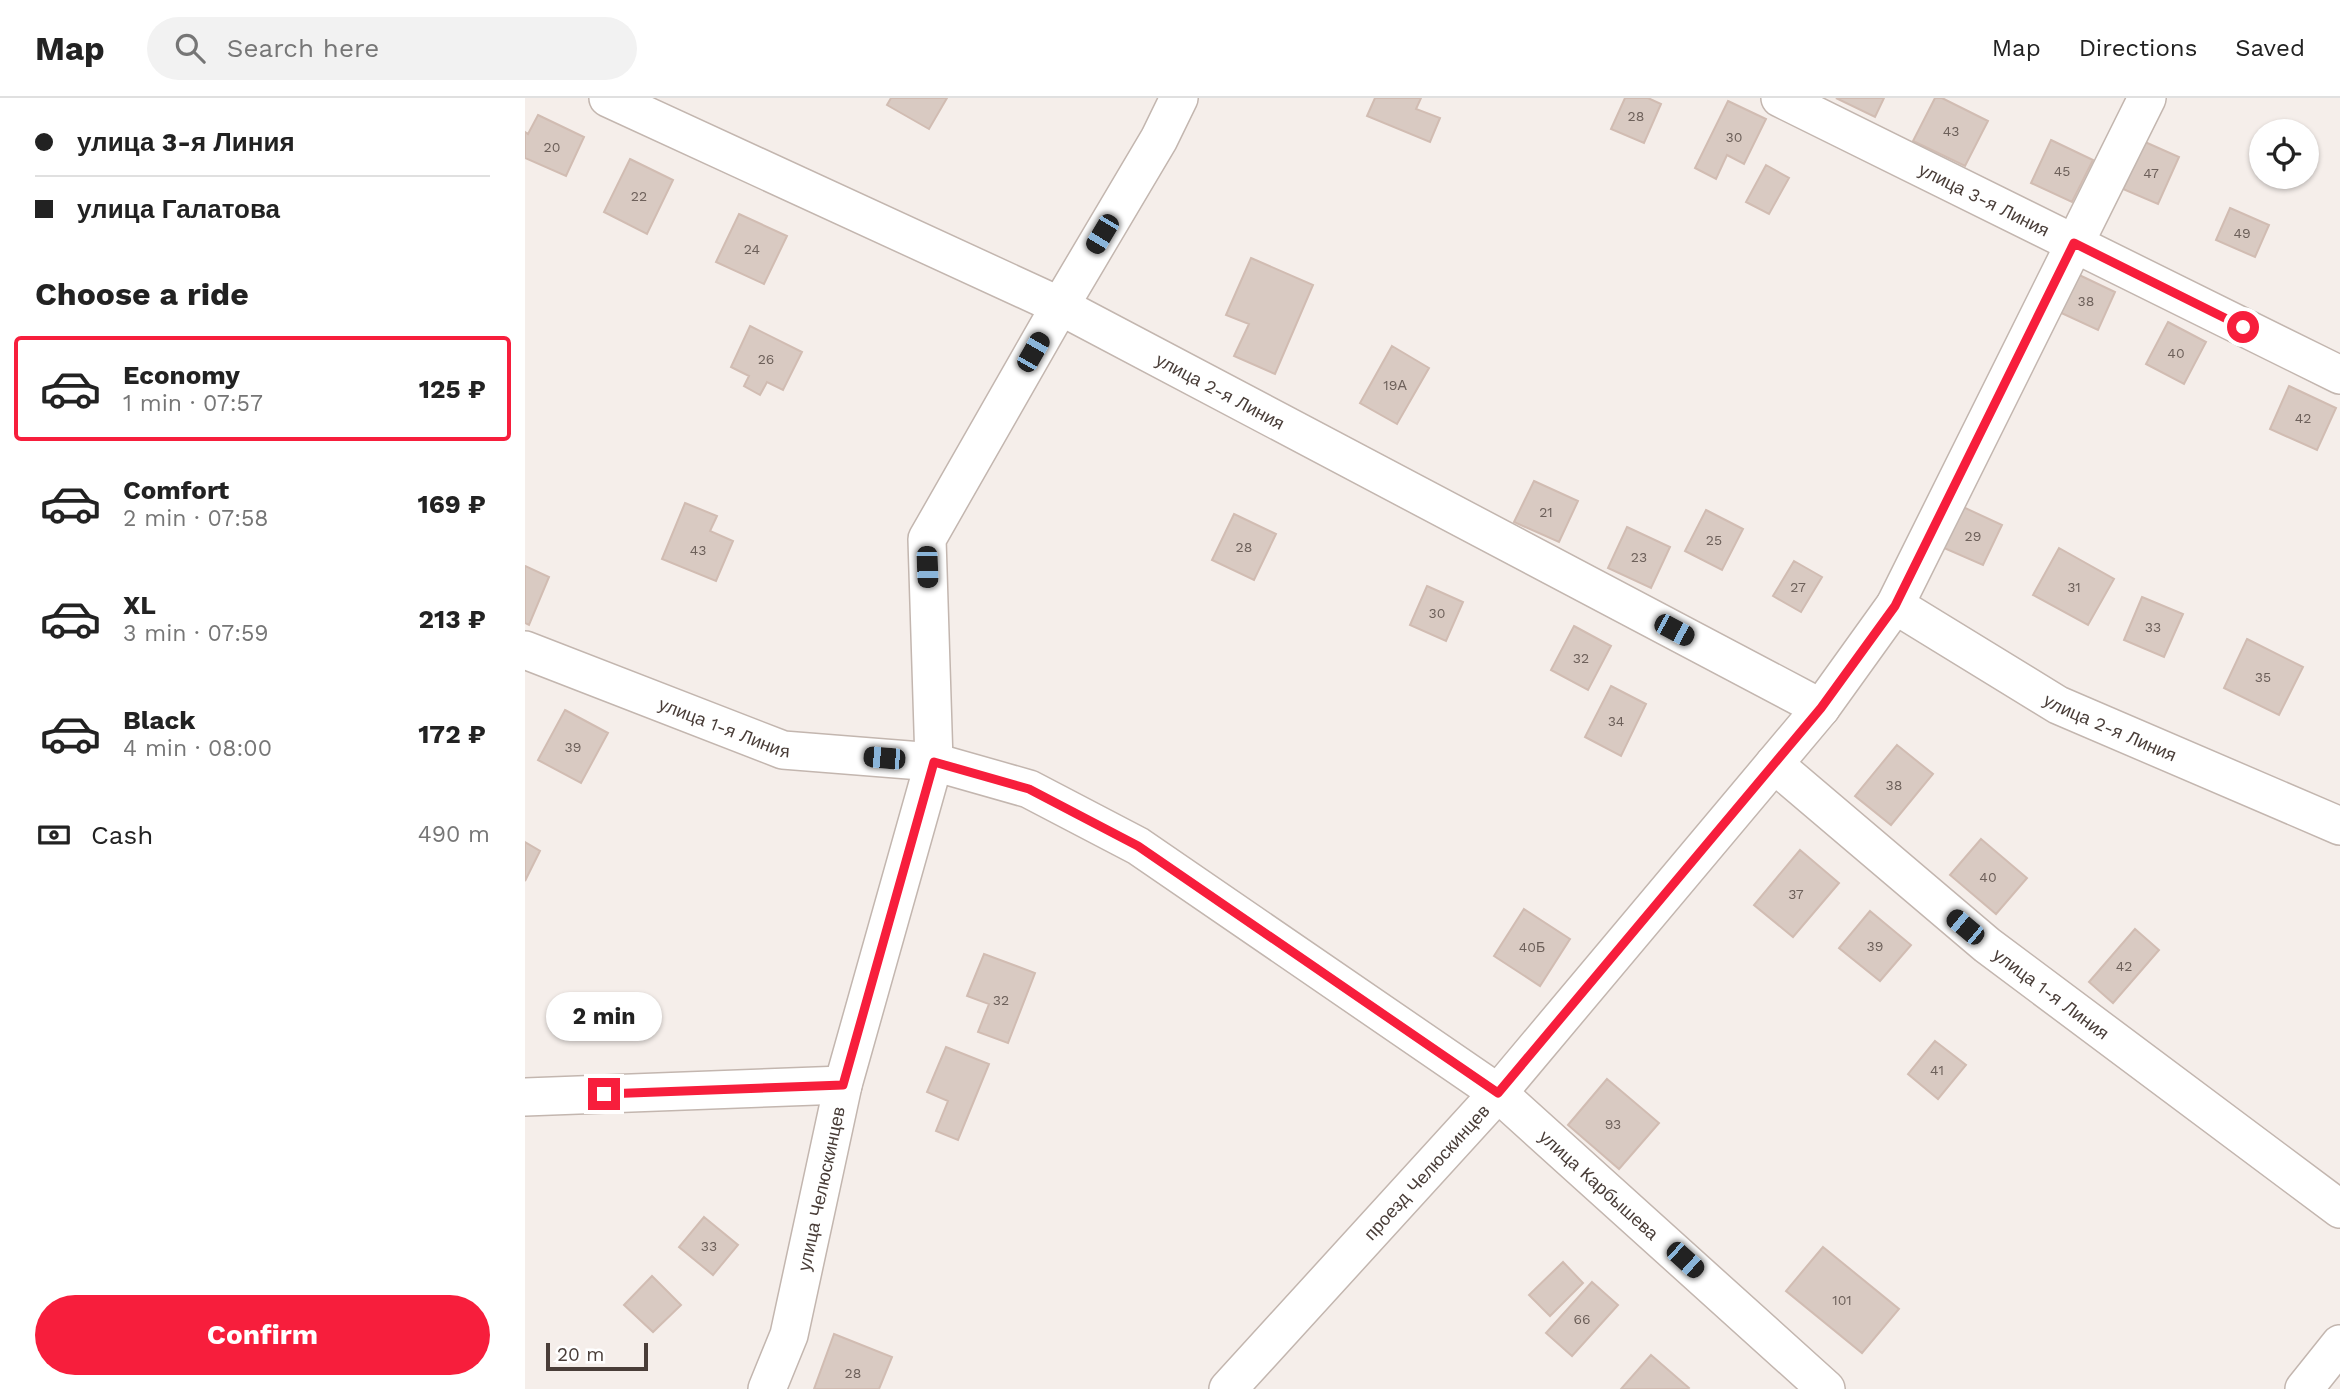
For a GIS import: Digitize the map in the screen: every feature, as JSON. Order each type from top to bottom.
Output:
[{"type":"street","name":"улица 2-я Линия","points":[[608,98],[1060,306],[1821,708]]},
{"type":"street","name":"улица Челюскинцев","points":[[767,1389],[789,1335],[843,1085],[934,762],[927,539],[1159,139],[1179,98]]},
{"type":"street","name":"улица 3-я Линия","points":[[1780,98],[2340,375]]},
{"type":"street","name":"проезд Челюскинцев","points":[[1228,1389],[1498,1093],[1821,708],[1895,606],[2147,98]]},
{"type":"street","name":"улица 2-я Линия","points":[[1895,606],[2058,705],[2340,826]]},
{"type":"street","name":"улица 1-я Линия","points":[[525,650],[783,750],[934,762],[1029,789],[1138,846],[1498,1093]]},
{"type":"street","name":"улица 1-я Линия","points":[[1774,764],[1987,945],[2340,1209]]},
{"type":"street","points":[[525,1097],[843,1085]]},
{"type":"street","name":"улица Карбышева","points":[[1498,1093],[1826,1389]]},
{"type":"street","points":[[2304,1389],[2340,1344]]},
{"type":"building","points":[[891,98],[947,98],[929,129],[887,105]]},
{"type":"building","points":[[1375,98],[1421,98],[1416,109],[1440,118],[1430,142],[1367,116]]},
{"type":"building","points":[[1625,98],[1648,98],[1661,104],[1644,143],[1611,129]]},
{"type":"building","points":[[1836,98],[1884,98],[1875,117]]},
{"type":"building","points":[[1935,98],[1942,98],[1988,121],[1965,166],[1913,141]]},
{"type":"building","points":[[1728,101],[1766,119],[1744,164],[1727,155],[1716,179],[1695,168]]},
{"type":"building","points":[[538,115],[584,137],[566,176],[525,158],[525,132],[528,134]]},
{"type":"building","points":[[2051,140],[2093,160],[2072,202],[2031,183]]},
{"type":"building","points":[[2145,142],[2179,157],[2158,204],[2123,189]]},
{"type":"building","points":[[630,159],[673,180],[647,234],[604,212]]},
{"type":"building","points":[[1766,165],[1789,178],[1769,214],[1746,202]]},
{"type":"building","points":[[2230,208],[2269,225],[2255,257],[2216,240]]},
{"type":"building","points":[[739,214],[787,236],[764,284],[716,262]]},
{"type":"building","points":[[1251,258],[1313,285],[1275,374],[1234,356],[1249,324],[1226,315]]},
{"type":"building","points":[[2075,273],[2115,292],[2098,330],[2057,311]]},
{"type":"building","points":[[2168,322],[2206,342],[2184,384],[2146,364]]},
{"type":"building","points":[[750,326],[802,352],[783,390],[767,382],[760,395],[744,386],[749,376],[731,367]]},
{"type":"building","points":[[1392,346],[1429,368],[1397,424],[1360,403]]},
{"type":"building","points":[[2289,386],[2336,408],[2317,450],[2270,429]]},
{"type":"building","points":[[1534,481],[1578,501],[1559,542],[1514,522]]},
{"type":"building","points":[[685,503],[717,516],[710,531],[733,541],[716,581],[662,559]]},
{"type":"building","points":[[1963,507],[2002,525],[1983,565],[1944,548]]},
{"type":"building","points":[[1706,510],[1743,529],[1722,570],[1685,551]]},
{"type":"building","points":[[1234,514],[1276,534],[1254,580],[1212,560]]},
{"type":"building","points":[[1627,527],[1670,547],[1651,588],[1608,568]]},
{"type":"building","points":[[2059,548],[2114,579],[2088,625],[2033,595]]},
{"type":"building","points":[[1794,561],[1822,577],[1801,612],[1773,596]]},
{"type":"building","points":[[525,566],[549,577],[529,625],[525,623]]},
{"type":"building","points":[[1427,586],[1463,602],[1446,641],[1410,625]]},
{"type":"building","points":[[2142,597],[2183,614],[2164,657],[2124,640]]},
{"type":"building","points":[[1574,626],[1611,646],[1588,690],[1551,670]]},
{"type":"building","points":[[2247,639],[2303,667],[2279,715],[2224,688]]},
{"type":"building","points":[[1611,686],[1646,704],[1621,756],[1585,737]]},
{"type":"building","points":[[565,710],[608,733],[581,783],[538,760]]},
{"type":"building","points":[[1897,745],[1933,774],[1891,825],[1855,796]]},
{"type":"building","points":[[1981,839],[2027,878],[1996,914],[1950,875]]},
{"type":"building","points":[[525,842],[540,851],[525,881]]},
{"type":"building","points":[[1800,850],[1839,883],[1793,937],[1754,905]]},
{"type":"building","points":[[1524,909],[1570,939],[1540,986],[1494,956]]},
{"type":"building","points":[[1870,911],[1911,945],[1880,981],[1839,948]]},
{"type":"building","points":[[2135,929],[2159,950],[2113,1003],[2089,982]]},
{"type":"building","points":[[984,954],[1035,973],[1008,1043],[978,1032],[989,1004],[967,996]]},
{"type":"building","points":[[1935,1041],[1966,1065],[1938,1099],[1908,1074]]},
{"type":"building","points":[[946,1047],[989,1064],[958,1140],[936,1131],[948,1101],[927,1092]]},
{"type":"building","points":[[1607,1079],[1659,1123],[1619,1169],[1568,1125]]},
{"type":"building","points":[[704,1217],[738,1245],[713,1275],[679,1247]]},
{"type":"building","points":[[1823,1247],[1899,1309],[1862,1353],[1786,1291]]},
{"type":"building","points":[[1563,1262],[1583,1283],[1550,1316],[1529,1295]]},
{"type":"building","points":[[652,1276],[681,1305],[653,1332],[624,1305]]},
{"type":"building","points":[[1592,1282],[1618,1305],[1572,1356],[1546,1333]]},
{"type":"building","points":[[834,1334],[892,1357],[879,1389],[814,1389]]},
{"type":"building","points":[[1651,1355],[1689,1388],[1621,1389]]},
{"type":"route","points":[[604,1094],[843,1085],[934,762],[1029,789],[1138,846],[1498,1093],[1821,708],[1895,606],[2074,243],[2243,327]]}]
